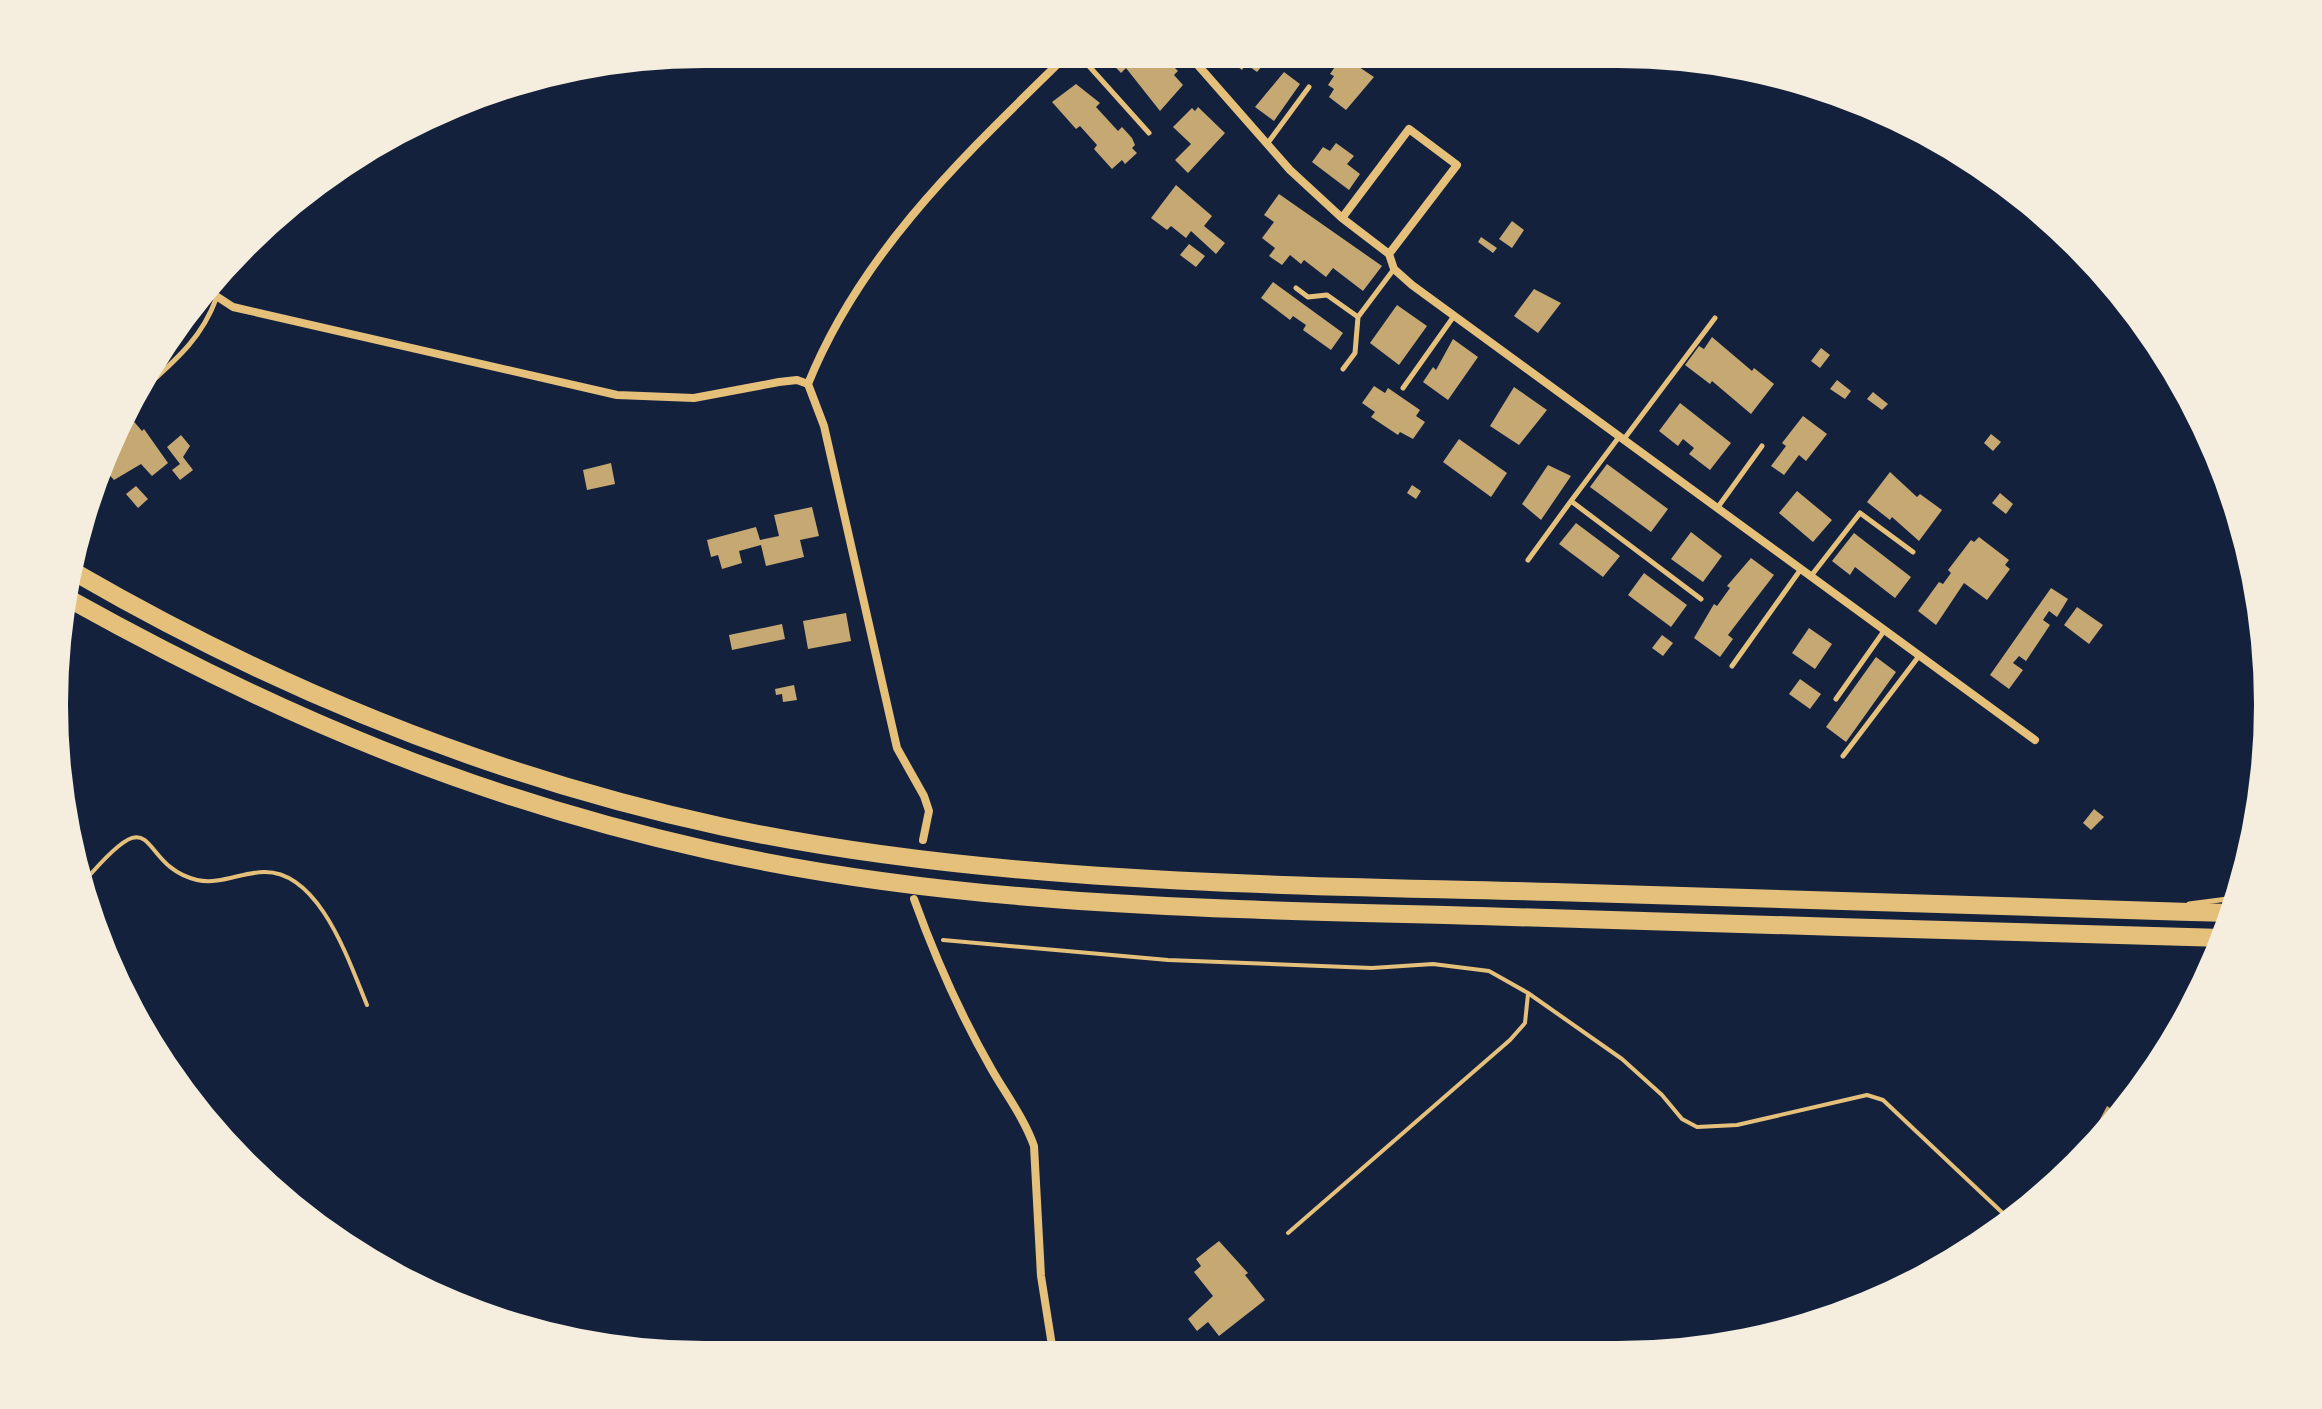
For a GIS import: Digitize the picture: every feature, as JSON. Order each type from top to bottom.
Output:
[{"type":"highway","points":[[81,576],[241,663],[474,757],[727,828],[849,849],[1006,866],[1227,883],[2219,913]]},
{"type":"highway","points":[[76,603],[263,701],[365,746],[464,782],[649,836],[757,860],[845,875],[999,894],[1259,910],[2210,938]]},
{"type":"street","points":[[923,840],[929,811],[897,748],[824,426],[808,384],[844,307],[897,231],[1054,68]]},
{"type":"street","points":[[1200,68],[1267,145],[1342,218],[1389,254],[1394,269],[2035,740]]},
{"type":"street","points":[[1342,218],[1409,129],[1457,165],[1389,254]]},
{"type":"street","points":[[216,299],[233,307],[617,395],[694,398],[779,382],[808,384]]},
{"type":"street","points":[[914,899],[929,939],[1034,1146],[1041,1276],[1051,1341]]},
{"type":"lane","points":[[1091,68],[1149,133]]},
{"type":"lane","points":[[1267,145],[1309,87]]},
{"type":"lane","points":[[1343,369],[1355,353],[1358,317],[1394,269]]},
{"type":"lane","points":[[1296,288],[1308,297],[1327,295],[1358,317]]},
{"type":"lane","points":[[161,373],[191,346],[207,325],[216,299]]},
{"type":"lane","points":[[1403,388],[1454,316]]},
{"type":"lane","points":[[1528,560],[1715,318]]},
{"type":"lane","points":[[1717,508],[1762,446]]},
{"type":"lane","points":[[1571,501],[1701,599]]},
{"type":"lane","points":[[1811,576],[1860,513],[1913,552]]},
{"type":"lane","points":[[1732,666],[1801,569]]},
{"type":"lane","points":[[1836,699],[1884,631]]},
{"type":"lane","points":[[1843,756],[1919,656]]},
{"type":"lane","points":[[2157,911],[2223,898]]},
{"type":"path","points":[[91,873],[111,850],[124,840],[138,837],[150,843],[181,873],[201,881],[263,872],[285,874],[303,885],[315,901],[346,955],[367,1005]]},
{"type":"path","points":[[929,939],[1168,960],[1372,968],[1433,964],[1489,971],[1528,993],[1622,1059],[1662,1095],[1682,1119],[1697,1127],[1737,1125],[1867,1095],[1883,1100],[2001,1212]]},
{"type":"path","points":[[1288,1233],[1510,1040],[1525,1023],[1528,993]]},
{"type":"building","points":[[1126,68],[1175,68],[1178,71],[1174,75],[1183,85],[1160,111]]},
{"type":"building","points":[[1334,68],[1360,68],[1374,77],[1346,110],[1329,97],[1334,89],[1328,85],[1334,76],[1330,74]]},
{"type":"building","points":[[1284,72],[1300,84],[1274,121],[1255,107]]},
{"type":"building","points":[[1076,84],[1100,103],[1096,107],[1118,131],[1122,127],[1132,138],[1135,145],[1132,148],[1137,153],[1125,164],[1122,160],[1112,169],[1094,149],[1097,145],[1080,126],[1076,129],[1052,102]]},
{"type":"building","points":[[1198,107],[1225,133],[1188,173],[1175,160],[1191,144],[1173,127],[1192,108],[1195,111]]},
{"type":"building","points":[[1336,143],[1354,156],[1347,164],[1360,174],[1349,190],[1312,162],[1323,147],[1330,151]]},
{"type":"building","points":[[1176,185],[1212,216],[1204,226],[1225,243],[1216,254],[1191,231],[1186,238],[1171,226],[1167,230],[1151,218]]},
{"type":"building","points":[[1279,194],[1382,266],[1363,291],[1333,268],[1326,277],[1304,260],[1301,264],[1290,255],[1282,265],[1269,256],[1275,248],[1262,238],[1274,222],[1264,215]]},
{"type":"building","points":[[1512,221],[1524,230],[1512,248],[1499,239]]},
{"type":"building","points":[[1481,237],[1497,248],[1493,253],[1478,242]]},
{"type":"building","points":[[1189,244],[1205,256],[1196,267],[1180,255]]},
{"type":"building","points":[[1273,282],[1343,333],[1331,350],[1303,330],[1306,325],[1293,316],[1290,320],[1261,298]]},
{"type":"building","points":[[1534,289],[1561,303],[1538,333],[1514,316]]},
{"type":"building","points":[[1397,305],[1427,326],[1399,365],[1370,343]]},
{"type":"building","points":[[1712,337],[1752,371],[1754,368],[1774,384],[1751,414],[1712,381],[1710,384],[1685,365],[1699,346],[1704,349]]},
{"type":"building","points":[[1453,339],[1478,357],[1448,400],[1423,382],[1433,367],[1436,370]]},
{"type":"building","points":[[1821,348],[1830,355],[1820,368],[1811,361]]},
{"type":"building","points":[[1837,380],[1851,391],[1845,399],[1830,389]]},
{"type":"building","points":[[1374,386],[1385,393],[1388,388],[1420,410],[1416,416],[1425,422],[1413,439],[1400,432],[1398,435],[1371,417],[1375,412],[1362,403]]},
{"type":"building","points":[[1514,387],[1547,410],[1519,445],[1490,426]]},
{"type":"building","points":[[1873,392],[1888,404],[1882,410],[1867,399]]},
{"type":"building","points":[[1680,403],[1731,443],[1710,470],[1689,454],[1694,448],[1683,439],[1678,446],[1659,431]]},
{"type":"building","points":[[1803,416],[1827,434],[1806,461],[1799,455],[1784,475],[1771,466],[1786,446],[1782,443]]},
{"type":"building","points":[[134,422],[142,431],[144,429],[168,463],[152,476],[141,464],[114,480],[111,476]]},
{"type":"building","points":[[1991,434],[2001,442],[1993,451],[1984,443]]},
{"type":"building","points":[[181,435],[190,446],[183,457],[193,470],[180,480],[172,470],[180,464],[167,447]]},
{"type":"building","points":[[1459,439],[1507,473],[1491,497],[1443,462]]},
{"type":"building","points":[[611,463],[615,484],[587,490],[583,470]]},
{"type":"building","points":[[1607,464],[1668,509],[1651,532],[1590,487]]},
{"type":"building","points":[[1548,465],[1571,476],[1541,520],[1522,504]]},
{"type":"building","points":[[1890,472],[1917,497],[1920,494],[1942,510],[1919,541],[1892,517],[1890,520],[1867,502]]},
{"type":"building","points":[[1412,485],[1421,491],[1416,499],[1407,493]]},
{"type":"building","points":[[136,486],[148,499],[138,508],[126,494]]},
{"type":"building","points":[[1797,491],[1832,520],[1813,542],[1779,513]]},
{"type":"building","points":[[2000,493],[2013,504],[2006,514],[1992,503]]},
{"type":"building","points":[[812,507],[819,536],[800,540],[804,557],[766,566],[761,545],[739,551],[742,563],[722,569],[718,555],[711,557],[707,540],[756,527],[760,540],[779,536],[774,515]]},
{"type":"building","points":[[1576,523],[1620,556],[1603,577],[1559,544]]},
{"type":"building","points":[[1691,532],[1722,556],[1703,582],[1671,559]]},
{"type":"building","points":[[1854,533],[1911,577],[1895,598],[1855,567],[1850,575],[1832,561]]},
{"type":"building","points":[[1979,537],[2009,560],[2005,565],[2010,569],[1987,600],[1964,583],[1936,625],[1918,611],[1939,582],[1943,584],[1951,573],[1948,570],[1971,540],[1974,542]]},
{"type":"building","points":[[1751,558],[1774,575],[1728,635],[1733,639],[1720,657],[1694,638],[1714,604],[1717,606],[1730,588],[1727,586]]},
{"type":"building","points":[[1644,573],[1687,605],[1671,627],[1628,595]]},
{"type":"building","points":[[2051,588],[2068,599],[2057,617],[2049,611],[2043,620],[2050,625],[2026,661],[2019,656],[2013,663],[2023,670],[2009,689],[1990,675]]},
{"type":"building","points":[[2077,607],[2103,625],[2089,644],[2064,625]]},
{"type":"building","points":[[846,613],[851,641],[808,649],[803,621]]},
{"type":"building","points":[[782,624],[785,639],[732,650],[729,635]]},
{"type":"building","points":[[1809,628],[1832,644],[1815,669],[1792,653]]},
{"type":"building","points":[[1662,635],[1673,643],[1663,656],[1652,648]]},
{"type":"building","points":[[1876,657],[1896,672],[1846,742],[1826,727]]},
{"type":"building","points":[[1800,679],[1821,694],[1810,709],[1789,694]]},
{"type":"building","points":[[794,685],[797,700],[783,702],[782,694],[776,695],[775,689]]},
{"type":"building","points":[[2094,809],[2104,817],[2091,830],[2083,823]]},
{"type":"building","points":[[1219,1241],[1248,1273],[1245,1275],[1265,1300],[1219,1336],[1208,1322],[1197,1331],[1188,1319],[1213,1296],[1194,1272],[1201,1266],[1196,1259]]}]
